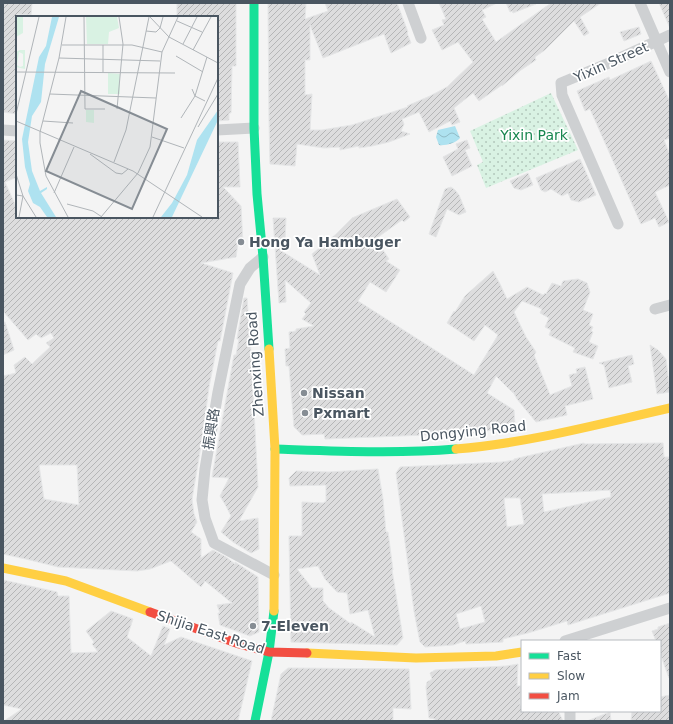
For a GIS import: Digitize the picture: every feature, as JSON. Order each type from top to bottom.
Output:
[{"type":"street","name":"Zhenxing Road","points":[[254,3],[254,128],[257,194],[263,257],[275,449],[274,611],[269,652],[255,721]]},
{"type":"street","points":[[408,3],[421,38]]},
{"type":"street","points":[[640,3],[670,72]]},
{"type":"street","name":"Yixin Street","points":[[618,224],[562,95],[561,84],[670,35]]},
{"type":"street","points":[[218,130],[254,128]]},
{"type":"street","points":[[3,130],[16,131]]},
{"type":"street","name":"振興路","points":[[263,257],[250,268],[240,284],[218,392],[205,469],[202,500],[214,543],[274,575]]},
{"type":"street","points":[[654,309],[670,306]]},
{"type":"street","name":"Dongying Road","points":[[275,449],[389,452],[468,448],[535,439],[670,408]]},
{"type":"street","name":"Shijia East Road","points":[[3,568],[66,581],[238,644],[269,652],[416,658],[496,656],[521,652]]},
{"type":"street","points":[[569,640],[670,608]]},
{"type":"green space","name":"Yixin Park","points":[[551,93],[578,150],[486,188],[477,165],[483,162],[470,131]]},
{"type":"water","points":[[455,126],[460,138],[450,144],[439,145],[436,137],[438,130]]},
{"type":"building","points":[[3,3],[32,3],[31,15],[17,14],[16,16],[16,114],[3,112]]},
{"type":"building","points":[[177,3],[236,3],[236,66],[232,66],[231,113],[229,113],[229,120],[218,121],[218,16],[177,16]]},
{"type":"building","points":[[268,3],[306,3],[305,19],[328,11],[325,3],[397,3],[411,43],[391,53],[384,34],[323,58],[310,25],[310,60],[305,60],[305,95],[312,94],[310,130],[322,130],[352,125],[408,107],[407,106],[447,87],[473,62],[458,42],[442,50],[432,30],[444,25],[442,20],[446,19],[439,3],[497,3],[482,10],[486,17],[482,19],[496,42],[551,3],[601,3],[580,17],[589,33],[584,36],[574,21],[545,50],[535,57],[536,60],[502,86],[479,101],[473,93],[454,108],[460,122],[452,125],[450,121],[429,132],[419,112],[402,119],[404,124],[401,131],[410,134],[389,142],[372,146],[359,148],[359,146],[340,150],[340,147],[324,148],[297,144],[295,166],[270,164]]},
{"type":"building","points":[[506,3],[536,4],[513,13],[512,11],[510,12]]},
{"type":"building","points":[[659,3],[670,3],[670,28]]},
{"type":"building","points":[[639,27],[641,34],[624,41],[620,32]]},
{"type":"building","points":[[651,61],[670,102],[670,138],[664,140],[670,155],[670,185],[655,192],[669,222],[659,227],[655,218],[641,224],[590,109],[585,111],[577,91],[609,77],[610,80]]},
{"type":"building","points":[[3,140],[16,141],[16,177],[5,182],[16,207],[16,218],[218,218],[218,142],[238,142],[240,187],[223,187],[241,206],[243,244],[238,243],[236,257],[201,263],[233,273],[220,341],[218,341],[209,387],[192,499],[194,514],[197,522],[191,532],[201,539],[201,558],[213,550],[258,577],[259,632],[250,636],[220,625],[218,613],[220,613],[217,605],[232,603],[205,581],[201,587],[171,561],[150,569],[137,571],[58,567],[3,554],[3,376],[16,373],[14,365],[25,357],[32,364],[50,347],[46,343],[54,338],[51,333],[41,338],[36,334],[28,340],[3,311]],"holes":[[[39,465],[77,465],[79,505],[44,499]]]},
{"type":"building","points":[[467,140],[470,148],[465,150],[472,166],[452,176],[443,157],[458,149],[456,144]]},
{"type":"building","points":[[580,159],[596,195],[579,202],[571,200],[568,193],[562,196],[551,189],[545,192],[541,190],[536,178]]},
{"type":"building","points":[[528,173],[533,185],[521,190],[514,188],[510,181]]},
{"type":"building","points":[[451,187],[459,195],[466,212],[459,215],[447,209],[436,237],[429,234],[445,189]]},
{"type":"building","points":[[397,199],[410,217],[404,222],[402,220],[374,240],[389,259],[386,261],[400,270],[386,292],[370,282],[358,301],[474,375],[498,335],[485,325],[474,341],[447,323],[465,296],[493,271],[507,299],[527,287],[543,295],[545,293],[546,294],[552,283],[561,286],[563,281],[578,279],[587,283],[590,292],[583,310],[593,314],[589,325],[593,327],[591,331],[593,332],[589,342],[598,346],[593,359],[573,352],[575,348],[549,335],[551,330],[545,327],[549,318],[540,313],[542,309],[522,301],[514,312],[526,337],[536,352],[534,355],[550,395],[572,386],[569,375],[577,373],[576,369],[585,367],[593,399],[565,406],[567,415],[536,422],[513,392],[496,376],[487,393],[514,410],[515,426],[475,433],[325,439],[324,434],[302,435],[294,427],[289,366],[286,366],[285,349],[290,348],[289,332],[296,331],[296,329],[314,326],[302,319],[306,314],[304,312],[311,303],[285,280],[286,302],[279,303],[273,218],[286,218],[283,252],[320,275],[312,254],[335,235],[352,218]]},
{"type":"building","points":[[244,298],[247,298],[251,352],[258,487],[239,521],[258,518],[259,549],[251,553],[233,542],[221,532],[231,516],[220,496],[229,478],[212,477],[234,355],[236,355],[239,339],[237,339]]},
{"type":"building","points":[[3,322],[5,322],[14,350],[3,355]]},
{"type":"building","points":[[650,345],[658,350],[666,359],[670,392],[657,394]]},
{"type":"building","points":[[632,355],[634,364],[628,366],[632,382],[609,388],[604,365],[599,363]]},
{"type":"building","points":[[584,443],[663,443],[664,457],[670,457],[670,593],[568,625],[567,621],[503,639],[503,642],[466,644],[465,641],[453,645],[425,647],[420,642],[414,611],[396,473],[400,467],[502,462]],"holes":[[[610,490],[611,497],[544,512],[542,494]],[[504,498],[520,498],[524,524],[507,527]],[[481,606],[485,622],[460,629],[456,614]]]},
{"type":"building","points":[[378,469],[386,532],[388,532],[392,570],[403,638],[397,645],[291,642],[289,536],[302,536],[302,502],[326,502],[326,485],[290,486],[289,478],[296,471],[329,472]],"holes":[[[318,566],[325,579],[337,592],[347,593],[350,614],[368,610],[375,637],[351,622],[351,624],[329,608],[323,601],[323,588],[312,588],[297,569]]]},
{"type":"building","points":[[3,580],[57,592],[58,596],[69,596],[71,653],[98,652],[92,644],[94,642],[86,631],[111,611],[133,619],[127,637],[151,656],[163,626],[170,629],[164,645],[181,637],[252,661],[238,721],[4,721],[22,709],[3,705]]},
{"type":"building","points":[[670,623],[670,678],[661,656],[661,640],[656,640],[652,631],[658,629],[658,627]]},
{"type":"building","points":[[518,664],[517,686],[521,686],[521,712],[558,712],[563,721],[435,721],[435,719],[429,718],[426,687],[427,682],[432,679],[430,673],[435,670]]},
{"type":"building","points":[[288,668],[409,669],[411,709],[393,708],[393,721],[271,721],[281,674]]},
{"type":"building","points":[[670,695],[670,721],[631,721],[632,712],[661,712],[661,697]]},
{"type":"building","points":[[610,712],[611,721],[587,721]]},
{"type":"traffic: fast","points":[[254,3],[254,128],[257,194],[269,349]]},
{"type":"traffic: fast","points":[[275,449],[388,452],[456,449]]},
{"type":"traffic: fast","points":[[255,721],[269,652],[274,611]]},
{"type":"traffic: slow","points":[[269,349],[275,449],[274,611]]},
{"type":"traffic: slow","points":[[456,449],[537,438],[670,408]]},
{"type":"traffic: slow","points":[[3,568],[66,581],[150,612]]},
{"type":"traffic: slow","points":[[307,653],[416,658],[496,656],[521,652]]},
{"type":"traffic: jam","points":[[150,612],[239,644],[269,652],[307,653]]},
{"type":"place","name":"Hong Ya Hambuger","points":[[241,242]]},
{"type":"place","name":"Nissan","points":[[304,393]]},
{"type":"place","name":"Pxmart","points":[[305,413]]},
{"type":"place","name":"7-Eleven","points":[[253,626]]}]
